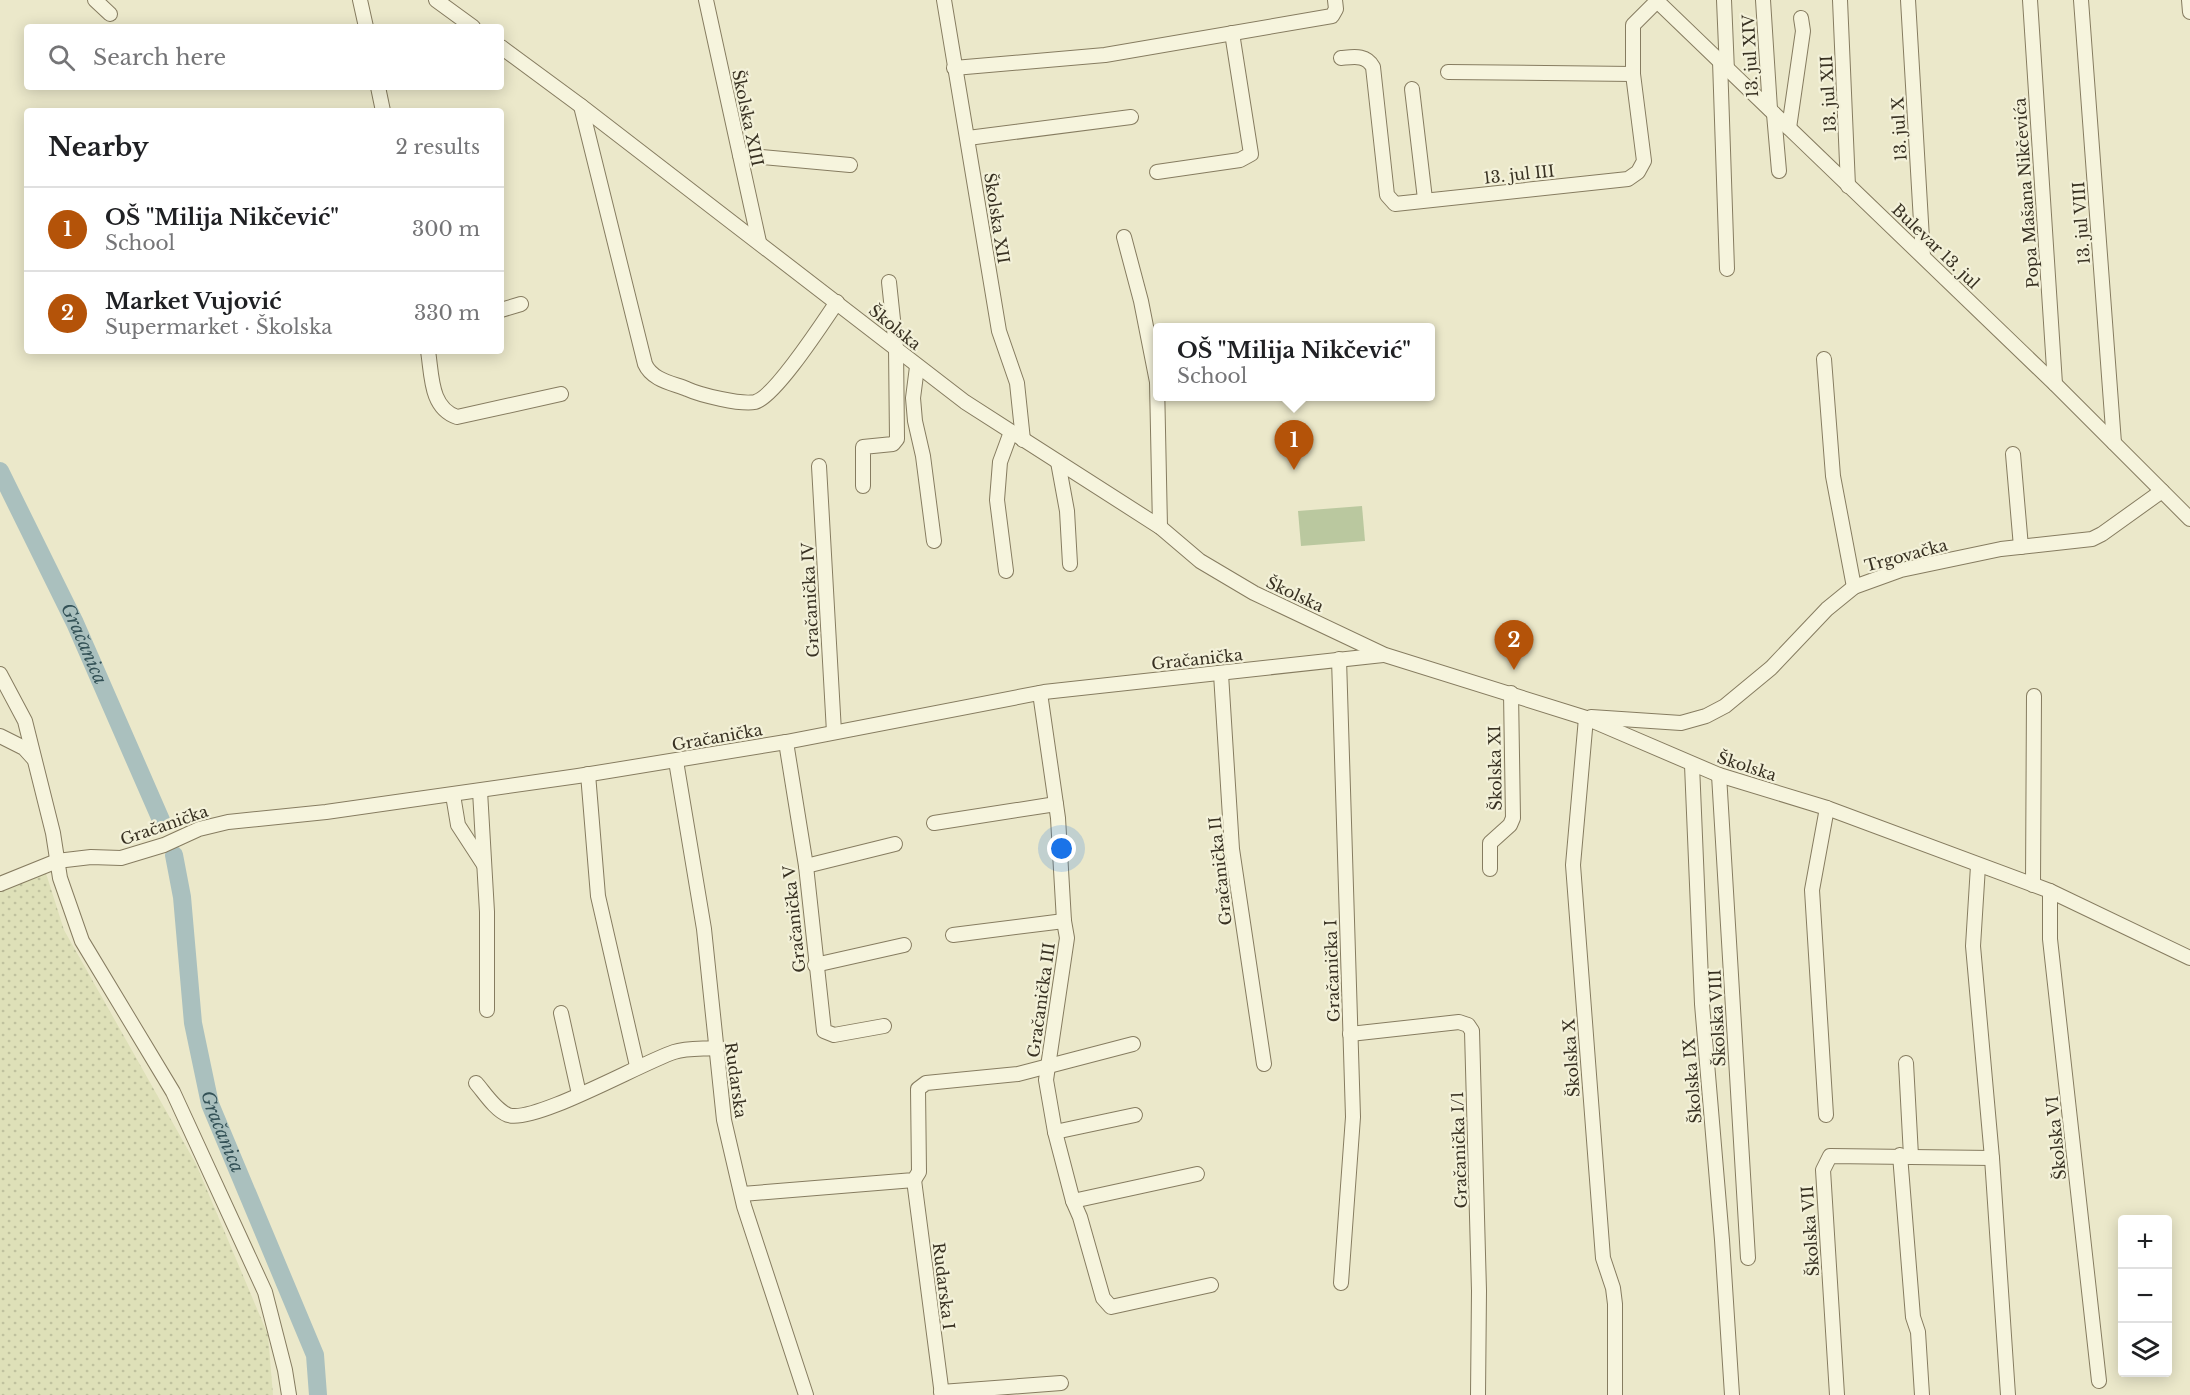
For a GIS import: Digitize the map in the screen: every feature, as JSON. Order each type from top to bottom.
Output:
[{"type":"street","points":[[95,0],[110,14]]},
{"type":"street","points":[[360,0],[365,24]]},
{"type":"street","points":[[436,0],[469,24]]},
{"type":"street","name":"Školska XIII","points":[[706,0],[759,242]]},
{"type":"street","name":"Školska XII","points":[[944,0],[999,331],[1017,383],[1023,440]]},
{"type":"street","points":[[954,68],[1105,55],[1332,16],[1336,9],[1335,0]]},
{"type":"street","points":[[1724,0],[1726,269]]},
{"type":"street","name":"13. jul XIV","points":[[1763,0],[1779,171]]},
{"type":"street","name":"13. jul XII","points":[[1840,0],[1848,186]]},
{"type":"street","name":"13. jul X","points":[[1908,0],[1923,256]]},
{"type":"street","name":"Popa Mašana Nikčevića","points":[[2030,0],[2055,384]]},
{"type":"street","name":"13. jul VIII","points":[[2081,0],[2114,443]]},
{"type":"street","points":[[2189,0],[2190,12]]},
{"type":"street","name":"Bulevar 13. jul","points":[[1657,1],[2055,384],[2190,519]]},
{"type":"street","name":"13. jul III","points":[[1341,58],[1361,57],[1370,62],[1373,67],[1389,200],[1395,204],[1628,179],[1638,172],[1644,161],[1633,74],[1633,25],[1657,1]]},
{"type":"street","points":[[1789,128],[1803,31],[1801,18]]},
{"type":"street","points":[[1157,172],[1240,160],[1251,154],[1232,33]]},
{"type":"street","name":"Školska","points":[[504,50],[759,242],[896,348],[917,367],[1023,440],[1160,527],[1200,561],[1254,593],[1385,655],[1586,718],[1692,765],[1827,808],[2050,891],[2190,958]]},
{"type":"street","points":[[1448,72],[1633,74]]},
{"type":"street","points":[[1412,89],[1425,199]]},
{"type":"street","points":[[379,90],[382,108]]},
{"type":"street","points":[[581,106],[645,364],[651,375],[694,392],[748,403],[758,402],[791,367],[837,302]]},
{"type":"street","points":[[968,138],[1131,117]]},
{"type":"street","points":[[740,155],[850,165]]},
{"type":"street","points":[[1125,237],[1141,301],[1153,366]]},
{"type":"street","points":[[863,486],[863,447],[897,442],[896,348],[889,282]]},
{"type":"street","points":[[504,309],[521,304]]},
{"type":"street","points":[[428,354],[436,399],[440,407],[450,415],[457,417],[561,394]]},
{"type":"street","points":[[1824,359],[1833,476],[1854,587]]},
{"type":"street","points":[[917,367],[913,398],[915,421],[923,456],[934,540]]},
{"type":"street","points":[[1157,401],[1160,527]]},
{"type":"street","points":[[1006,571],[997,500],[1000,462],[1011,432]]},
{"type":"street","points":[[2013,454],[2021,547]]},
{"type":"street","points":[[1058,462],[1067,511],[1070,564]]},
{"type":"street","name":"Gračanička IV","points":[[819,466],[834,732]]},
{"type":"street","name":"Trgovačka","points":[[1586,718],[1605,717],[1681,723],[1706,716],[1725,706],[1771,668],[1827,609],[1854,587],[1901,570],[2001,549],[2092,539],[2162,491]]},
{"type":"street","name":"Gračanička","points":[[0,884],[57,861],[91,856],[121,858],[164,845],[199,829],[228,822],[453,795],[588,774],[786,742],[1040,693],[1385,655]]},
{"type":"street","name":"Gračanička I","points":[[1339,659],[1353,1117],[1341,1282]]},
{"type":"street","points":[[0,674],[25,721],[53,833],[60,878],[82,941],[173,1092],[264,1292],[285,1370],[289,1395]]},
{"type":"street","name":"Gračanička II","points":[[1221,674],[1232,849],[1264,1064]]},
{"type":"street","name":"Gračanička III","points":[[1040,693],[1056,804],[1067,938],[1048,1064],[1047,1093],[1073,1201],[1106,1304],[1117,1308],[1211,1285]]},
{"type":"street","name":"Školska XI","points":[[1490,869],[1490,843],[1510,825],[1513,818],[1511,693]]},
{"type":"street","points":[[2033,885],[2034,696]]},
{"type":"street","name":"Školska X","points":[[1586,718],[1573,865],[1603,1258],[1613,1288],[1615,1304],[1615,1395]]},
{"type":"street","points":[[0,736],[24,748],[33,758]]},
{"type":"street","name":"Gračanička V","points":[[786,742],[806,866],[822,1025],[826,1033],[834,1035],[884,1026]]},
{"type":"street","name":"Rudarska","points":[[676,760],[704,929],[724,1120],[742,1194],[806,1395]]},
{"type":"street","name":"Školska IX","points":[[1692,765],[1702,1004],[1722,1240],[1732,1395]]},
{"type":"street","points":[[588,774],[598,896],[637,1066]]},
{"type":"street","name":"Školska VIII","points":[[1719,775],[1748,1258]]},
{"type":"street","points":[[480,791],[487,1010]]},
{"type":"street","points":[[453,795],[458,825],[484,866]]},
{"type":"street","points":[[934,823],[1056,804]]},
{"type":"street","points":[[1827,808],[1812,890],[1827,1115]]},
{"type":"street","points":[[806,866],[895,844]]},
{"type":"street","points":[[1978,866],[1973,946],[1992,1158],[2008,1395]]},
{"type":"street","name":"Školska VI","points":[[2050,891],[2050,939],[2099,1381]]},
{"type":"street","points":[[953,935],[1064,921]]},
{"type":"street","points":[[815,965],[904,945]]},
{"type":"street","points":[[561,1013],[579,1094]]},
{"type":"street","name":"Gračanička I/1","points":[[1350,1034],[1459,1022],[1468,1025],[1472,1031],[1479,1291],[1479,1395]]},
{"type":"street","points":[[1048,1064],[1133,1044]]},
{"type":"street","points":[[476,1083],[495,1104],[507,1114],[513,1115],[533,1112],[579,1094],[637,1066],[676,1051],[715,1048]]},
{"type":"street","points":[[1906,1063],[1905,1156],[1913,1317],[1918,1332],[1922,1395]]},
{"type":"street","name":"Rudarska I","points":[[941,1394],[914,1180],[919,1172],[918,1089],[926,1083],[1018,1074],[1048,1064]]},
{"type":"street","points":[[1055,1132],[1135,1115]]},
{"type":"street","name":"Školska VII","points":[[1837,1395],[1823,1170],[1830,1156],[1992,1158]]},
{"type":"street","points":[[1073,1201],[1197,1174]]},
{"type":"street","points":[[742,1194],[914,1180]]},
{"type":"street","points":[[941,1394],[1061,1383]]},
{"type":"green space","points":[[1362,506],[1365,541],[1301,546],[1298,511]]},
{"type":"green space","points":[[44,867],[64,930],[196,1164],[268,1335],[273,1395],[0,1395],[0,884]]},
{"type":"waterway","name":"Gračanica","points":[[0,471],[75,623],[161,820]]},
{"type":"waterway","name":"Gračanica","points":[[174,855],[182,897],[193,1023],[210,1104],[315,1355],[318,1395]]},
{"type":"place","name":"OŠ \"Milija Nikčević\"","points":[[1294,470]]},
{"type":"place","name":"Market Vujović","points":[[1514,670]]}]
